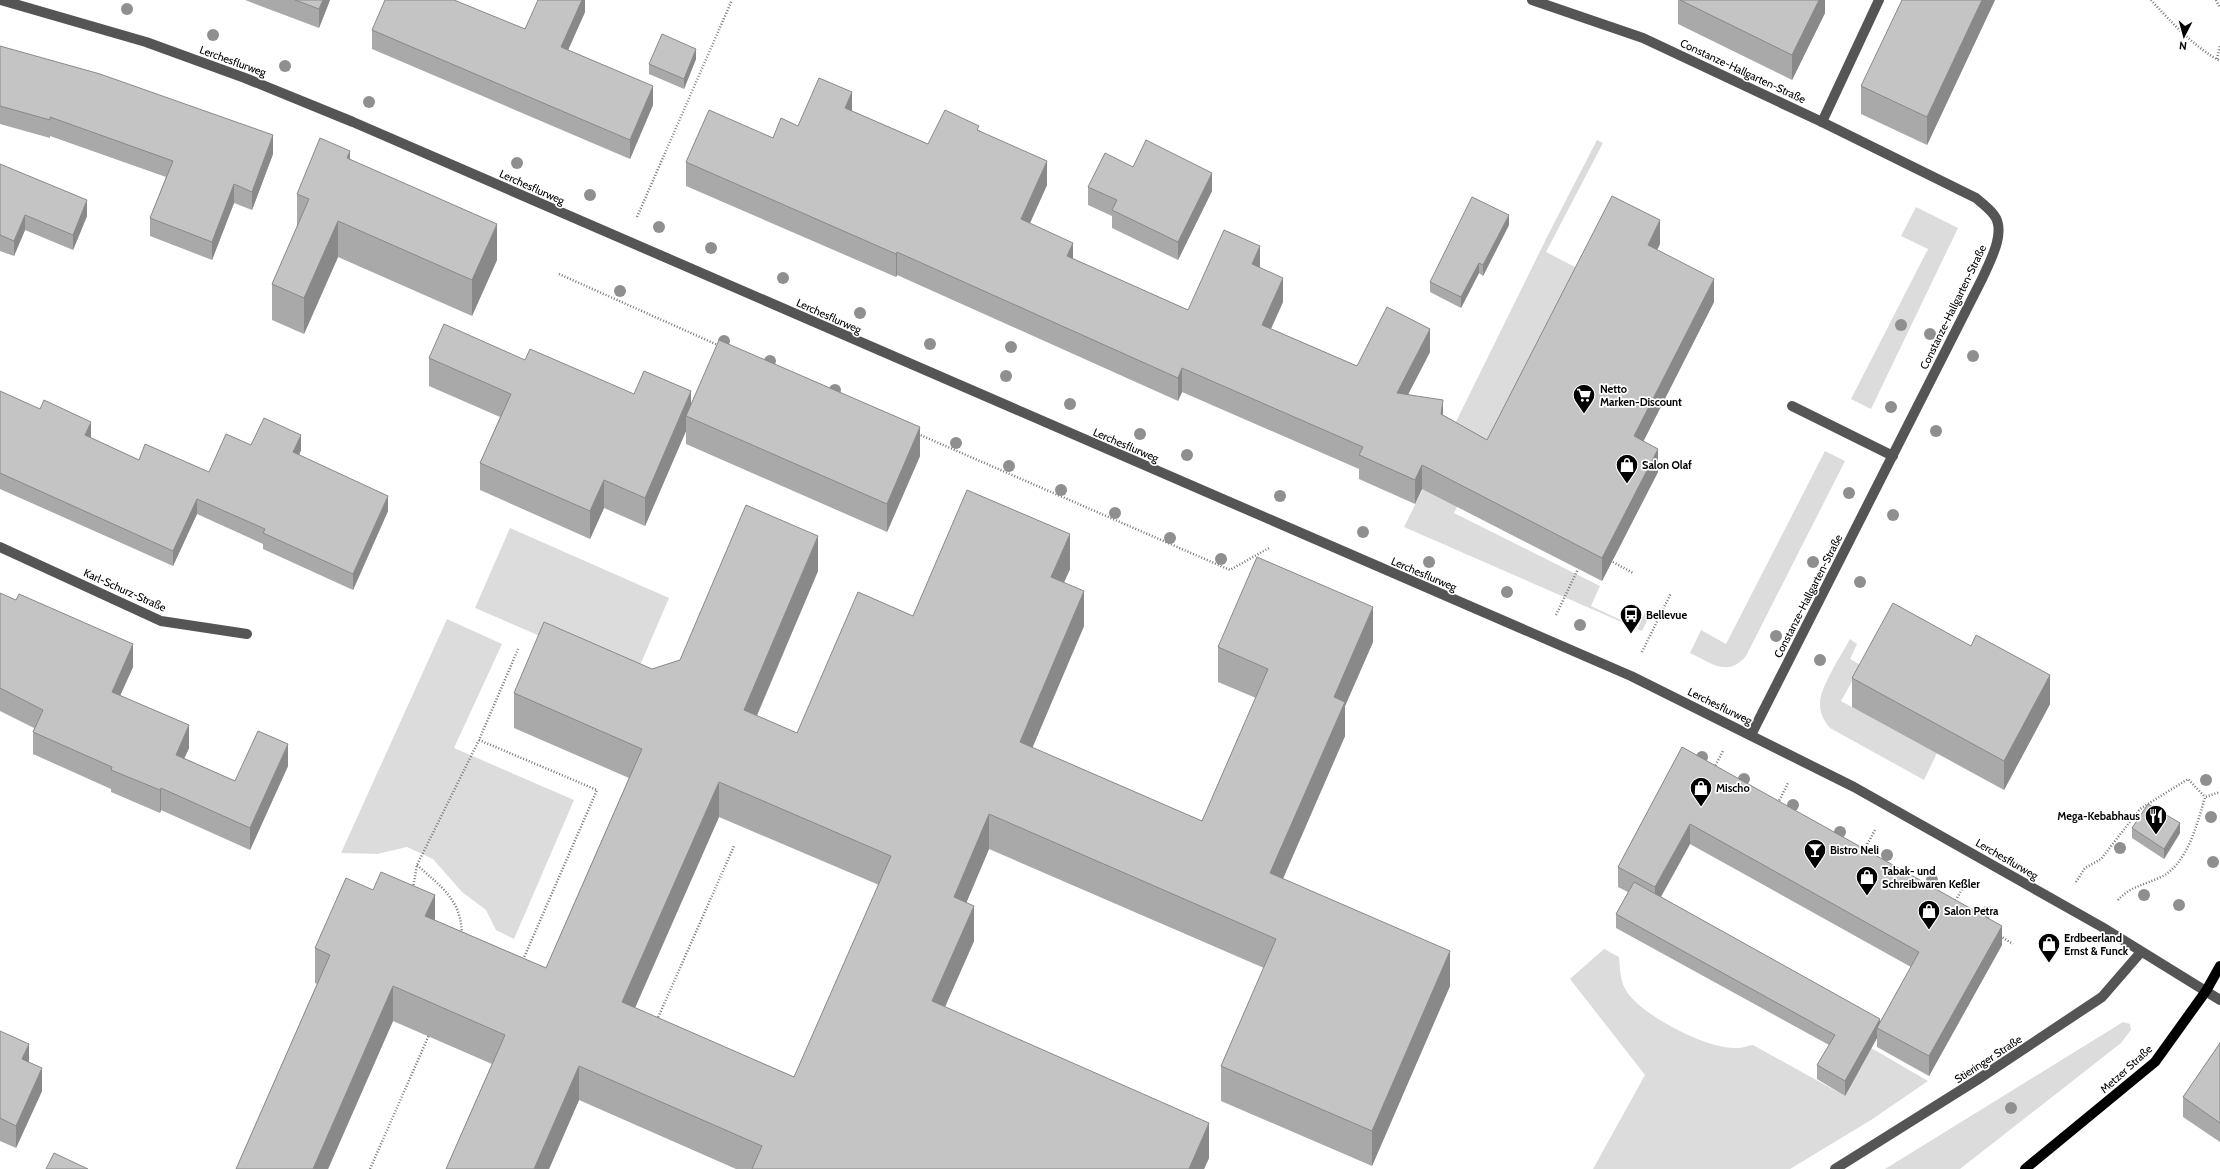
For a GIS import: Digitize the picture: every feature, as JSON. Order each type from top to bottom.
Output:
[{"type":"main road","name":"Metzer Straße","points":[[2025,1169],[2155,1062],[2206,991],[2220,966]]},
{"type":"street","name":"Lerchesflurweg","points":[[1,0],[146,42],[245,78],[353,122],[1631,676],[1861,791],[2102,927],[2220,1000]]},
{"type":"street","name":"Constanze-Hallgarten-Straße","points":[[1532,0],[1643,38],[1822,122],[1976,198],[1995,216],[1999,233],[1994,252],[1893,456],[1751,735]]},
{"type":"street","points":[[1822,122],[1879,0]]},
{"type":"street","points":[[1792,406],[1893,456]]},
{"type":"street","name":"Karl-Schurz-Straße","points":[[0,547],[161,620],[248,634]]},
{"type":"street","name":"Stieringer Straße","points":[[1835,1169],[1977,1080],[2102,996],[2141,952]]},
{"type":"path","points":[[627,241],[732,0]]},
{"type":"path","points":[[2151,0],[2173,24],[2195,44],[2219,60],[2220,45]]},
{"type":"path","points":[[2216,0],[2220,8]]},
{"type":"path","points":[[559,274],[722,347]]},
{"type":"path","points":[[913,432],[1230,570],[1297,532]]},
{"type":"path","points":[[1612,562],[1633,573]]},
{"type":"path","points":[[1564,598],[1578,569]]},
{"type":"path","points":[[1650,635],[1671,593]]},
{"type":"path","points":[[411,895],[417,865],[479,740],[519,647]]},
{"type":"path","points":[[479,740],[597,790],[521,964]]},
{"type":"path","points":[[1712,774],[1720,758]]},
{"type":"path","points":[[2085,868],[2101,859],[2140,809],[2188,779],[2205,796]]},
{"type":"path","points":[[1777,805],[1783,792]]},
{"type":"path","points":[[2205,796],[2220,792]]},
{"type":"path","points":[[2118,900],[2127,890],[2162,877],[2174,868],[2193,837],[2205,796]]},
{"type":"path","points":[[1860,857],[1868,843]]},
{"type":"path","points":[[656,1023],[734,846]]},
{"type":"path","points":[[417,865],[453,898],[462,922],[462,935]]},
{"type":"path","points":[[1951,908],[1961,890]]},
{"type":"path","points":[[1993,932],[2014,944]]},
{"type":"path","points":[[370,1169],[429,1034]]},
{"type":"shaded area","points":[[1597,140],[1603,143],[1546,252],[1579,269],[1454,513],[1600,586],[1591,606],[1638,628],[1646,610],[1651,613],[1642,631],[1404,527],[1549,233]]},
{"type":"shaded area","points":[[1916,207],[1958,228],[1871,409],[1851,399],[1928,249],[1901,236]]},
{"type":"shaded area","points":[[1825,451],[1845,461],[1746,656],[1739,663],[1726,667],[1712,664],[1690,653],[1701,630],[1726,644]]},
{"type":"shaded area","points":[[510,528],[669,598],[635,677],[475,608]]},
{"type":"shaded area","points":[[447,619],[502,644],[454,748],[574,800],[514,939],[496,930],[486,910],[462,892],[433,859],[407,847],[377,854],[341,853]]},
{"type":"shaded area","points":[[1850,639],[1857,644],[1850,659],[1861,665],[1841,701],[1937,753],[1924,780],[1830,728],[1823,718],[1820,705],[1823,690],[1831,672]]},
{"type":"shaded area","points":[[1604,949],[1619,957],[1623,984],[1627,992],[1635,1001],[1661,1020],[1692,1037],[1722,1047],[1739,1048],[1753,1045],[1845,1096],[1842,1031],[1928,1081],[1871,1120],[1790,1169],[1593,1169],[1645,1075],[1570,979]]},
{"type":"shaded area","points":[[2123,1022],[2130,1024],[2131,1030],[2121,1043],[1960,1169],[1885,1169]]},
{"type":"building","points":[[295,0],[323,0],[319,9]]},
{"type":"building","points":[[385,0],[454,0],[525,29],[538,0],[582,0],[561,47],[653,86],[630,140],[372,30]]},
{"type":"building","points":[[1680,0],[1819,0],[1792,55]]},
{"type":"building","points":[[1902,0],[1982,0],[1927,117],[1861,86]]},
{"type":"building","points":[[662,34],[696,49],[684,79],[649,64]]},
{"type":"building","points":[[0,46],[100,74],[273,135],[252,192],[234,184],[212,242],[150,218],[173,161],[50,117],[50,120],[0,106]]},
{"type":"building","points":[[819,78],[852,92],[845,108],[928,144],[945,110],[979,126],[977,130],[1047,161],[1021,219],[1073,243],[1067,256],[1188,310],[1224,230],[1260,246],[1252,264],[1283,278],[1262,325],[1357,366],[1387,307],[1430,329],[1397,393],[1443,400],[1441,414],[1487,440],[1612,196],[1660,220],[1648,245],[1714,279],[1634,436],[1658,449],[1602,558],[1422,465],[1415,480],[1359,455],[1363,447],[1182,368],[1178,378],[897,252],[896,254],[686,162],[709,110],[773,138],[781,118],[798,126]]},
{"type":"building","points":[[320,138],[350,151],[347,158],[497,224],[472,280],[338,221],[304,298],[272,284],[309,199],[297,194]]},
{"type":"building","points":[[1146,140],[1212,173],[1178,242],[1112,210],[1117,200],[1088,187],[1105,153],[1133,167]]},
{"type":"building","points":[[0,164],[87,200],[73,235],[25,215],[14,241],[0,235]]},
{"type":"building","points":[[1472,197],[1509,215],[1483,265],[1479,263],[1461,297],[1430,282]]},
{"type":"building","points":[[444,324],[525,360],[530,349],[634,394],[644,371],[691,391],[645,498],[604,480],[590,511],[480,463],[511,394],[429,358]]},
{"type":"building","points":[[719,340],[920,427],[887,504],[686,416]]},
{"type":"building","points":[[0,391],[40,409],[44,400],[91,422],[85,435],[139,460],[145,444],[209,472],[226,434],[251,445],[264,418],[301,435],[293,452],[388,496],[353,574],[263,533],[265,529],[197,499],[173,551],[0,473]]},
{"type":"building","points":[[967,490],[1070,534],[1051,577],[1084,591],[1020,742],[1202,821],[1268,669],[1218,647],[1257,557],[1373,607],[1334,697],[1345,702],[1270,873],[1450,951],[1372,1131],[1221,1066],[1276,939],[989,814],[954,897],[974,906],[932,1001],[1209,1123],[1189,1169],[752,1169],[762,1146],[579,1066],[534,1169],[446,1169],[505,1035],[393,986],[313,1169],[236,1169],[330,955],[315,948],[346,878],[373,890],[381,872],[435,895],[425,916],[546,968],[642,749],[514,693],[544,622],[652,669],[680,660],[746,505],[818,536],[744,710],[797,733],[858,592],[913,616]],"holes":[[[719,782],[891,856],[794,1077],[622,1002]]]},
{"type":"building","points":[[0,593],[16,600],[19,594],[133,644],[112,692],[189,725],[176,755],[235,781],[258,731],[288,744],[250,828],[161,788],[160,790],[111,770],[112,767],[33,732],[43,710],[0,688]]},
{"type":"building","points":[[1893,603],[1971,646],[1976,635],[2050,675],[2004,761],[1852,678]]},
{"type":"building","points":[[1682,747],[2002,926],[1929,1056],[1877,1028],[1919,952],[1690,824],[1655,887],[1618,867]]},
{"type":"building","name":"Mega-Kebabhaus","points":[[2148,804],[2180,823],[2164,849],[2132,828]]},
{"type":"building","points":[[1634,882],[1880,1019],[1845,1081],[1817,1065],[1835,1035],[1616,914]]},
{"type":"building","points":[[0,1031],[29,1044],[22,1059],[42,1068],[16,1126],[0,1118]]},
{"type":"building","points":[[2220,1043],[2220,1123],[2183,1097]]},
{"type":"building","points":[[54,1153],[88,1169],[46,1169]]},
{"type":"place","name":"Netto Marken-Discount","points":[[1584,414]]},
{"type":"place","name":"Salon Olaf","points":[[1627,484]]},
{"type":"place","name":"Bellevue","points":[[1631,634]]},
{"type":"place","name":"Mischo","points":[[1701,808]]},
{"type":"place","name":"Mega-Kebabhaus","points":[[2156,836]]},
{"type":"place","name":"Bistro Neli","points":[[1815,870]]},
{"type":"place","name":"Tabak- und Schreibwaren Keßler","points":[[1867,896]]},
{"type":"place","name":"Salon Petra","points":[[1929,930]]},
{"type":"place","name":"Erdbeerland Ernst & Funck","points":[[2049,964]]}]
